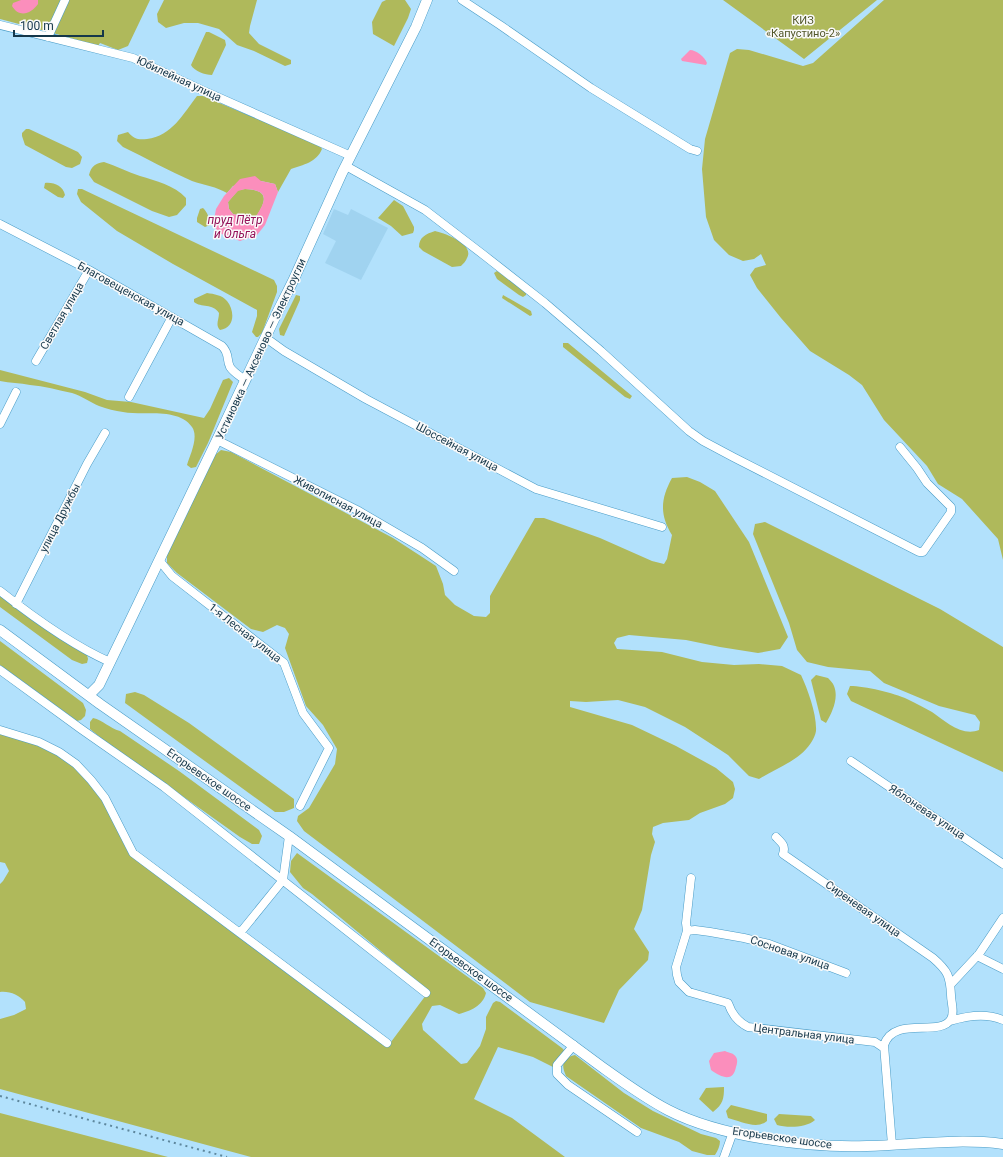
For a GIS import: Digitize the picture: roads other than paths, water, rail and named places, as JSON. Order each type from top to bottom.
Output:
[{"type":"main road","name":"Устиновка — Аксеново — Электроугли","points":[[89,695],[99,685],[266,338],[346,166],[430,0]]},
{"type":"main road","name":"Егорьевское шоссе","points":[[0,630],[100,704],[289,836],[639,1093],[667,1110],[687,1119],[733,1132],[774,1140],[829,1145],[892,1145],[970,1141],[1003,1144]]},
{"type":"street","points":[[48,37],[65,0]]},
{"type":"street","points":[[462,0],[591,88],[690,149],[697,151]]},
{"type":"street","name":"Юбилейная улица","points":[[0,25],[133,58],[351,156]]},
{"type":"street","points":[[346,166],[425,210],[544,303],[703,441],[799,492],[919,552],[923,552],[951,512],[951,507],[927,484],[917,468],[900,447]]},
{"type":"street","name":"Благовещенская улица","points":[[1,227],[89,270],[222,346],[227,351],[230,365],[235,372],[245,380]]},
{"type":"street","name":"Светлая улица","points":[[36,361],[89,270]]},
{"type":"street","points":[[129,397],[172,317]]},
{"type":"street","name":"Шоссейная улица","points":[[266,338],[284,351],[366,399],[536,489],[662,527]]},
{"type":"street","points":[[0,424],[16,392]]},
{"type":"street","name":"улица Дружбы","points":[[16,604],[87,464],[105,433]]},
{"type":"street","name":"Живописная улица","points":[[217,440],[357,510],[422,548],[454,571]]},
{"type":"street","name":"1-я Лесная улица","points":[[159,560],[172,576],[284,663],[303,713],[329,748],[300,806]]},
{"type":"street","points":[[0,591],[16,604],[87,652],[110,662]]},
{"type":"street","points":[[0,670],[164,787],[426,993]]},
{"type":"street","points":[[0,730],[39,742],[59,752],[76,764],[105,798],[133,853],[387,1043]]},
{"type":"street","name":"Яблоневая улица","points":[[850,761],[1003,864]]},
{"type":"street","points":[[240,933],[282,880],[289,836]]},
{"type":"street","name":"Сиреневая улица","points":[[776,838],[784,845],[785,850],[783,854],[933,958],[942,966],[951,984]]},
{"type":"street","name":"Центральная улица","points":[[691,878],[686,931],[676,968],[679,982],[689,992],[728,1003],[735,1018],[748,1027],[875,1042],[884,1048]]},
{"type":"street","points":[[950,1021],[953,1013],[951,984],[977,956],[1003,918]]},
{"type":"street","name":"Сосновая улица","points":[[686,931],[695,930],[710,932],[769,944],[846,973]]},
{"type":"street","points":[[977,956],[1003,968]]},
{"type":"street","points":[[892,1145],[884,1048],[886,1040],[904,1028],[930,1028],[942,1026],[950,1021],[964,1016],[982,1016],[1003,1020]]},
{"type":"street","points":[[574,1045],[557,1065],[557,1074],[568,1084],[637,1132]]},
{"type":"street","points":[[724,1157],[733,1132]]},
{"type":"water","points":[[21,0],[38,0],[38,4],[29,12],[21,13],[15,10],[12,6],[13,3]]},
{"type":"water","points":[[690,50],[695,51],[702,56],[707,63],[706,65],[682,61],[681,59]]},
{"type":"water","name":"пруд Пётр и Ольга","points":[[255,176],[261,181],[275,184],[278,192],[265,225],[257,235],[240,241],[219,233],[213,225],[216,209],[224,196],[240,179]],"holes":[[[245,189],[258,191],[264,197],[264,201],[256,216],[250,218],[233,214],[229,209],[228,202],[238,191]]]},
{"type":"water","points":[[725,1051],[734,1055],[737,1059],[734,1072],[729,1077],[719,1075],[711,1070],[709,1061],[714,1053]]},
{"type":"railway","points":[[0,1096],[227,1157]]},
{"type":"park label","name":"КИЗ «Капустино-2»","points":[[803,26]]}]
